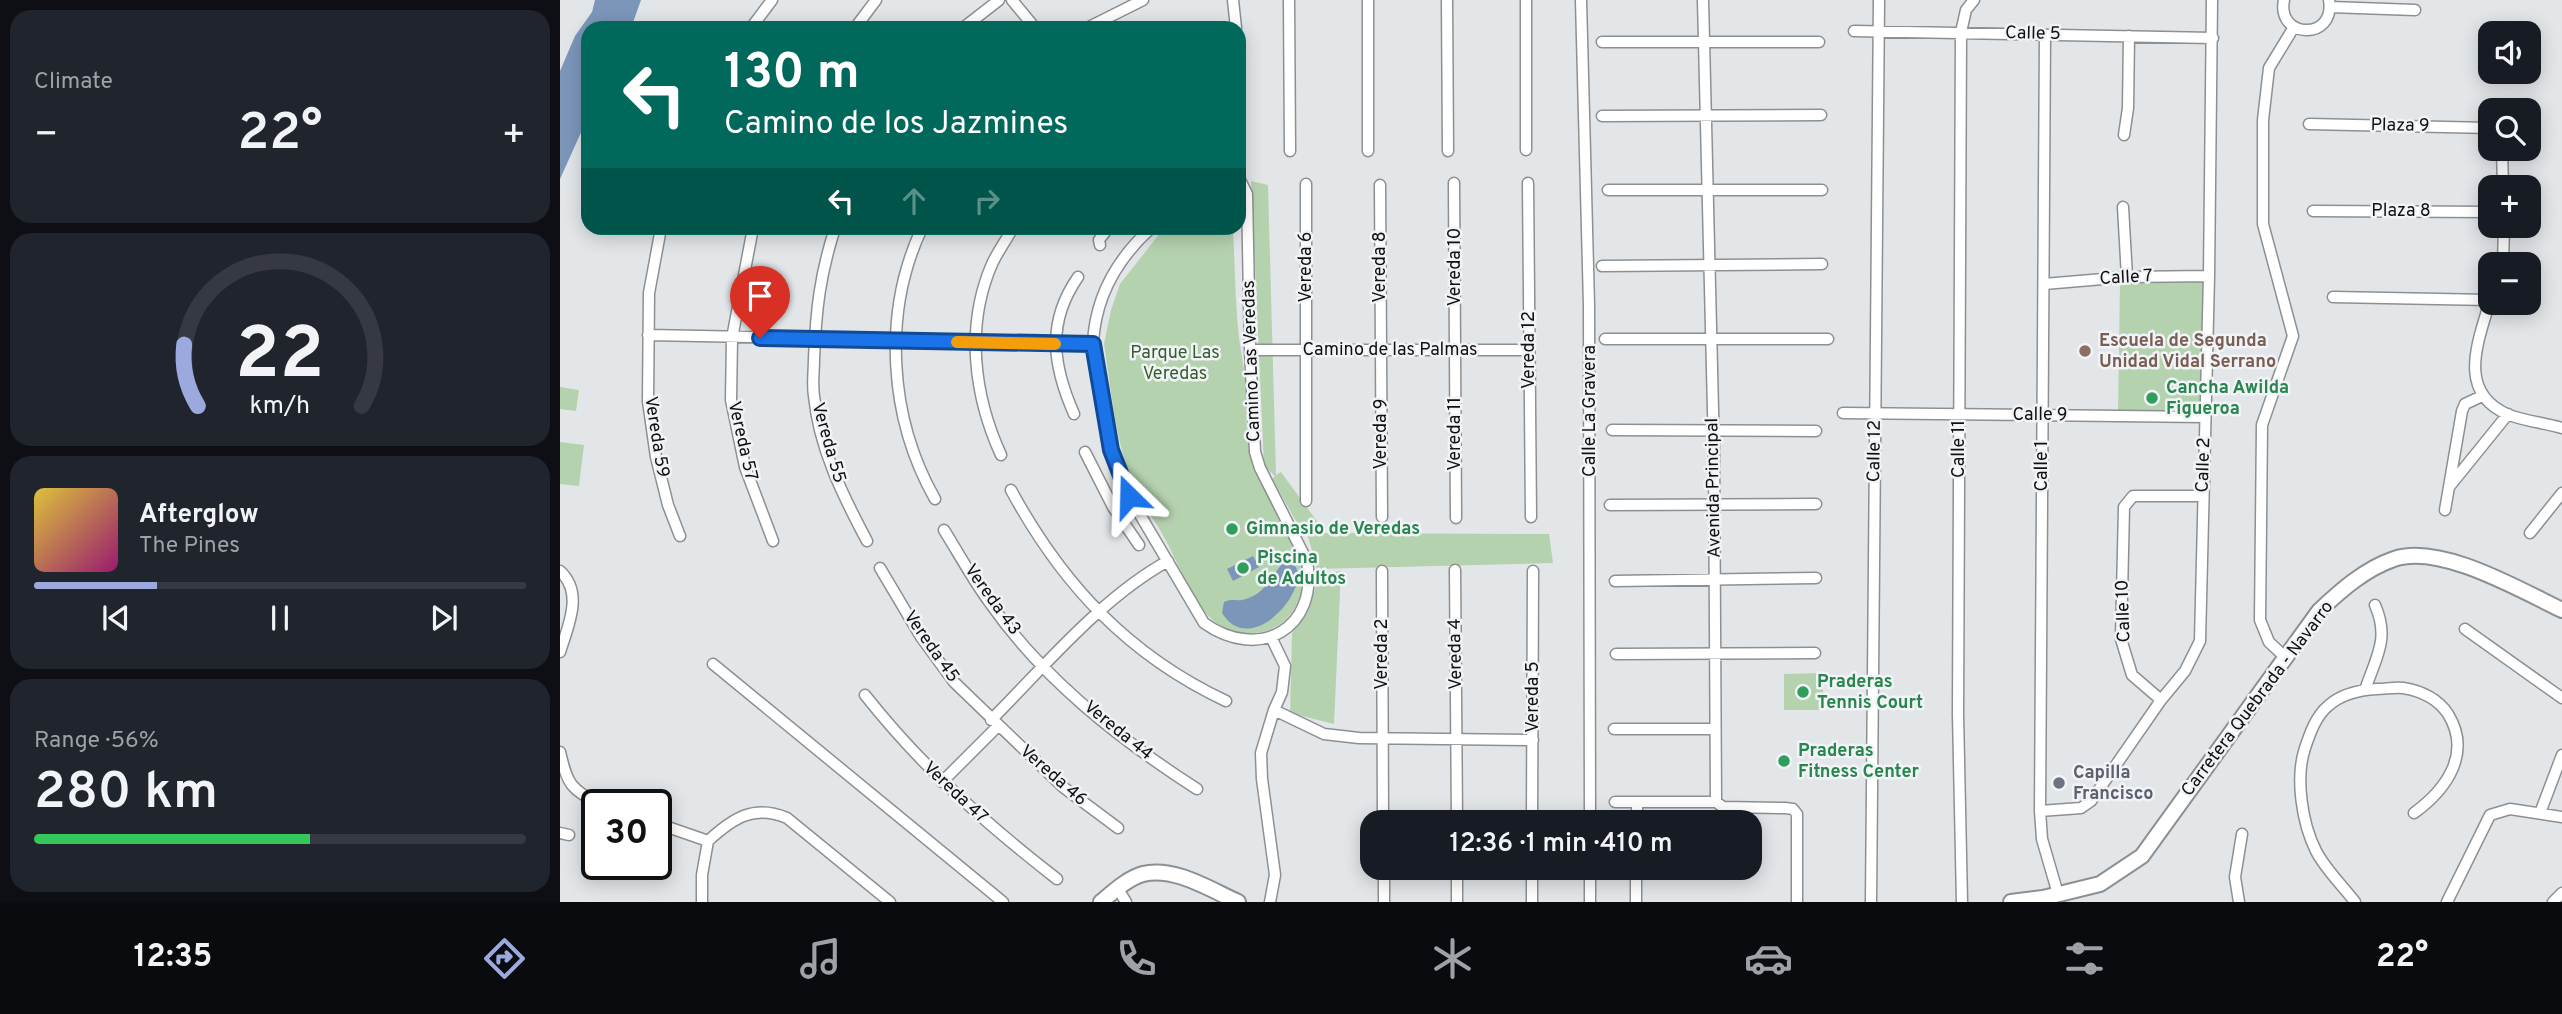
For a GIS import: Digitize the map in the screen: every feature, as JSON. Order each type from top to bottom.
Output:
[{"type":"street","points":[[756,21],[772,0]]},
{"type":"street","points":[[860,21],[876,0]]},
{"type":"street","points":[[972,21],[999,0]]},
{"type":"street","points":[[1012,0],[1029,21]]},
{"type":"street","points":[[1101,21],[1143,0]]},
{"type":"street","points":[[1233,0],[1235,21]]},
{"type":"street","points":[[1289,0],[1290,151]]},
{"type":"street","points":[[1368,0],[1368,151]]},
{"type":"street","points":[[1447,0],[1448,151]]},
{"type":"street","points":[[1525,0],[1527,150]]},
{"type":"street","name":"Calle La Gravera","points":[[1581,0],[1590,305],[1590,810]]},
{"type":"street","name":"Avenida Principal","points":[[1703,0],[1713,431],[1716,802]]},
{"type":"street","name":"Calle 12","points":[[1871,902],[1879,0]]},
{"type":"street","name":"Calle 11","points":[[1962,902],[1958,715],[1961,32],[1966,10],[1974,0]]},
{"type":"street","name":"Calle 2","points":[[2040,811],[2081,808],[2091,801],[2161,700],[2185,671],[2200,640],[2209,276],[2212,0]]},
{"type":"street","points":[[2284,0],[2284,14],[2294,27],[2307,31],[2326,21],[2330,4],[2415,10]]},
{"type":"street","points":[[2284,657],[2269,642],[2260,620],[2262,425],[2293,336],[2263,224],[2263,120],[2269,68],[2294,27]]},
{"type":"street","name":"Calle 5","points":[[1854,31],[2213,38]]},
{"type":"street","name":"Calle 1","points":[[2045,35],[2040,811],[2042,839],[2058,894]]},
{"type":"street","points":[[2124,135],[2128,108],[2129,36]]},
{"type":"street","points":[[1602,42],[1819,42]]},
{"type":"street","points":[[1602,116],[1821,115]]},
{"type":"street","name":"Plaza 9","points":[[2309,124],[2478,128]]},
{"type":"street","name":"Vereda 10","points":[[1454,183],[1455,350]]},
{"type":"street","name":"Vereda 12","points":[[1528,183],[1531,517]]},
{"type":"street","name":"Vereda 6","points":[[1306,501],[1307,184]]},
{"type":"street","name":"Vereda 8","points":[[1380,185],[1381,350]]},
{"type":"street","points":[[1608,190],[1822,190]]},
{"type":"street","name":"Camino Las Veredas","points":[[1246,192],[1255,452],[1260,468],[1307,561],[1310,577],[1307,597],[1299,613],[1288,626],[1271,637]]},
{"type":"street","points":[[2123,207],[2127,277]]},
{"type":"street","name":"Plaza 8","points":[[2313,211],[2478,212]]},
{"type":"street","name":"Vereda 59","points":[[660,235],[649,293],[648,401],[656,457],[668,505],[680,536]]},
{"type":"street","name":"Vereda 57","points":[[751,235],[732,338],[731,400],[745,467],[773,541]]},
{"type":"street","name":"Vereda 55","points":[[833,235],[824,263],[816,310],[814,396],[826,450],[844,497],[867,541]]},
{"type":"street","points":[[918,235],[912,248],[901,293],[895,342],[899,396],[908,435],[920,473],[935,499]]},
{"type":"street","points":[[1002,455],[988,427],[978,387],[976,342],[981,297],[992,264],[1009,235]]},
{"type":"street","points":[[1100,245],[1099,240],[1103,235]]},
{"type":"street","points":[[1143,235],[1108,280],[1098,309],[1093,344],[1111,450],[1129,496],[1204,623],[1219,633],[1242,640],[1260,641],[1271,637],[1285,666],[1282,692],[1261,753],[1275,875],[1269,902]]},
{"type":"street","points":[[1602,266],[1822,264]]},
{"type":"street","name":"Calle 7","points":[[2044,284],[2127,277],[2209,276]]},
{"type":"street","points":[[1074,414],[1061,384],[1055,344],[1056,326],[1068,291],[1078,277]]},
{"type":"street","points":[[2333,297],[2478,300]]},
{"type":"street","points":[[2486,315],[2476,347],[2475,368],[2476,382],[2482,396],[2508,414],[2562,428]]},
{"type":"street","points":[[648,335],[1093,344]]},
{"type":"street","points":[[1605,340],[1828,339]]},
{"type":"street","name":"Camino de las Palmas","points":[[1250,350],[1529,350]]},
{"type":"street","name":"Vereda 9","points":[[1381,350],[1382,517]]},
{"type":"street","name":"Vereda 11","points":[[1455,350],[1456,518]]},
{"type":"street","points":[[2445,510],[2462,411],[2465,404],[2482,396]]},
{"type":"street","name":"Calle 9","points":[[1843,413],[2205,417]]},
{"type":"street","points":[[2449,487],[2508,414]]},
{"type":"street","points":[[1612,430],[1816,430]]},
{"type":"street","points":[[1085,452],[1113,507],[1139,545]]},
{"type":"street","points":[[1011,490],[1062,571],[1099,613],[1147,655],[1192,685],[1226,701]]},
{"type":"street","points":[[2530,533],[2562,493]]},
{"type":"street","points":[[1113,507],[1129,496]]},
{"type":"street","name":"Calle 10","points":[[2161,700],[2132,675],[2121,639],[2124,507],[2133,496],[2203,496]]},
{"type":"street","points":[[1610,505],[1816,504]]},
{"type":"street","name":"Vereda 43","points":[[944,530],[990,603],[1044,667]]},
{"type":"street","name":"Carretera Quebrada - Navarro","points":[[2011,902],[2101,884],[2142,856],[2284,657],[2319,611],[2348,583],[2395,559],[2422,556],[2473,568],[2562,610]]},
{"type":"street","points":[[942,782],[1044,667],[1099,613],[1142,575],[1168,561]]},
{"type":"street","name":"Vereda 45","points":[[880,568],[921,637],[954,682],[994,723]]},
{"type":"street","name":"Vereda 4","points":[[1455,570],[1457,810]]},
{"type":"street","points":[[560,571],[567,578],[574,606],[560,652]]},
{"type":"street","name":"Vereda 2","points":[[1382,571],[1383,810]]},
{"type":"street","name":"Vereda 5","points":[[1532,810],[1533,571]]},
{"type":"street","points":[[1615,581],[1816,578]]},
{"type":"street","points":[[2365,690],[2382,639],[2383,623],[2375,605]]},
{"type":"street","points":[[2465,629],[2562,698]]},
{"type":"street","points":[[1616,654],[1815,653]]},
{"type":"street","points":[[713,664],[1003,902]]},
{"type":"street","name":"Vereda 44","points":[[1044,667],[1097,717],[1197,789]]},
{"type":"street","points":[[2355,902],[2316,852],[2300,799],[2301,760],[2311,729],[2326,707],[2343,696],[2365,690],[2403,688],[2426,695],[2441,704],[2456,728],[2459,749],[2451,772],[2432,800],[2414,813]]},
{"type":"street","name":"Vereda 47","points":[[865,695],[900,739],[942,782],[999,834],[1057,879]]},
{"type":"street","points":[[1274,710],[1324,734],[1359,738],[1533,740]]},
{"type":"street","name":"Vereda 46","points":[[994,723],[1063,787],[1118,828]]},
{"type":"street","points":[[1614,729],[1715,729]]},
{"type":"street","points":[[560,752],[566,780],[581,794]]},
{"type":"street","points":[[2540,813],[2562,755]]},
{"type":"street","points":[[1615,802],[1716,802],[1723,807],[1793,809],[1797,814],[1797,902]]},
{"type":"street","points":[[1637,802],[1637,810]]},
{"type":"street","points":[[2447,902],[2490,815],[2510,810],[2562,817]]},
{"type":"street","points":[[702,902],[702,875],[708,841],[754,811],[771,811],[787,818],[890,902]]},
{"type":"street","points":[[672,829],[708,841]]},
{"type":"street","points":[[2239,902],[2235,877],[2242,834]]},
{"type":"street","points":[[1101,902],[1122,896],[1143,874],[1156,873],[1191,881],[1238,902]]},
{"type":"street","points":[[1384,880],[1384,902]]},
{"type":"street","points":[[1457,880],[1457,902]]},
{"type":"street","points":[[1532,880],[1532,902]]},
{"type":"street","points":[[1590,880],[1590,902]]},
{"type":"street","points":[[1636,880],[1636,901]]},
{"type":"street","points":[[2553,902],[2562,893]]},
{"type":"green space","points":[[1251,181],[1268,185],[1276,475],[1281,472],[1319,524],[1300,528],[1272,479],[1275,476],[1264,466]]},
{"type":"green space","name":"Parque Las Veredas","points":[[1158,235],[1233,235],[1249,450],[1256,473],[1293,539],[1304,571],[1304,584],[1295,608],[1284,621],[1270,630],[1242,633],[1225,628],[1211,618],[1190,589],[1134,487],[1121,447],[1104,344],[1120,284]]},
{"type":"green space","points":[[2203,281],[2207,285],[2201,411],[2195,414],[2118,413],[2120,283]]},
{"type":"green space","points":[[560,387],[579,390],[576,411],[560,409]]},
{"type":"green space","points":[[560,442],[584,445],[579,486],[560,484]]},
{"type":"green space","points":[[1307,533],[1549,534],[1553,563],[1317,569]]},
{"type":"green space","points":[[1341,571],[1334,724],[1290,713],[1292,634],[1323,573]]},
{"type":"green space","name":"Praderas Tennis Court","points":[[1823,673],[1823,710],[1784,710],[1784,674]]},
{"type":"water","points":[[595,0],[641,0],[634,21],[586,21],[592,12]]},
{"type":"water","points":[[581,28],[581,132],[560,179],[560,71]]},
{"type":"water","name":"Piscina de Adultos","points":[[1253,556],[1259,567],[1233,581],[1227,569]]},
{"type":"water","points":[[1286,560],[1296,568],[1297,580],[1292,595],[1281,610],[1267,622],[1251,628],[1236,626],[1222,613],[1224,602],[1243,600],[1264,588]]},
{"type":"slow traffic","points":[[957,342],[1055,344]]},
{"type":"place","name":"Escuela de Segunda Unidad Vidal Serrano","points":[[2085,351]]},
{"type":"place","name":"Cancha Awilda Figueroa","points":[[2152,398]]},
{"type":"place","name":"Gimnasio de Veredas","points":[[1232,529]]},
{"type":"place","name":"Piscina de Adultos","points":[[1243,568]]},
{"type":"place","name":"Praderas Tennis Court","points":[[1803,692]]},
{"type":"place","name":"Praderas Fitness Center","points":[[1784,761]]},
{"type":"place","name":"Capilla Francisco","points":[[2059,783]]},
{"type":"route","points":[[760,338],[1093,344],[1111,450],[1129,496]]}]
